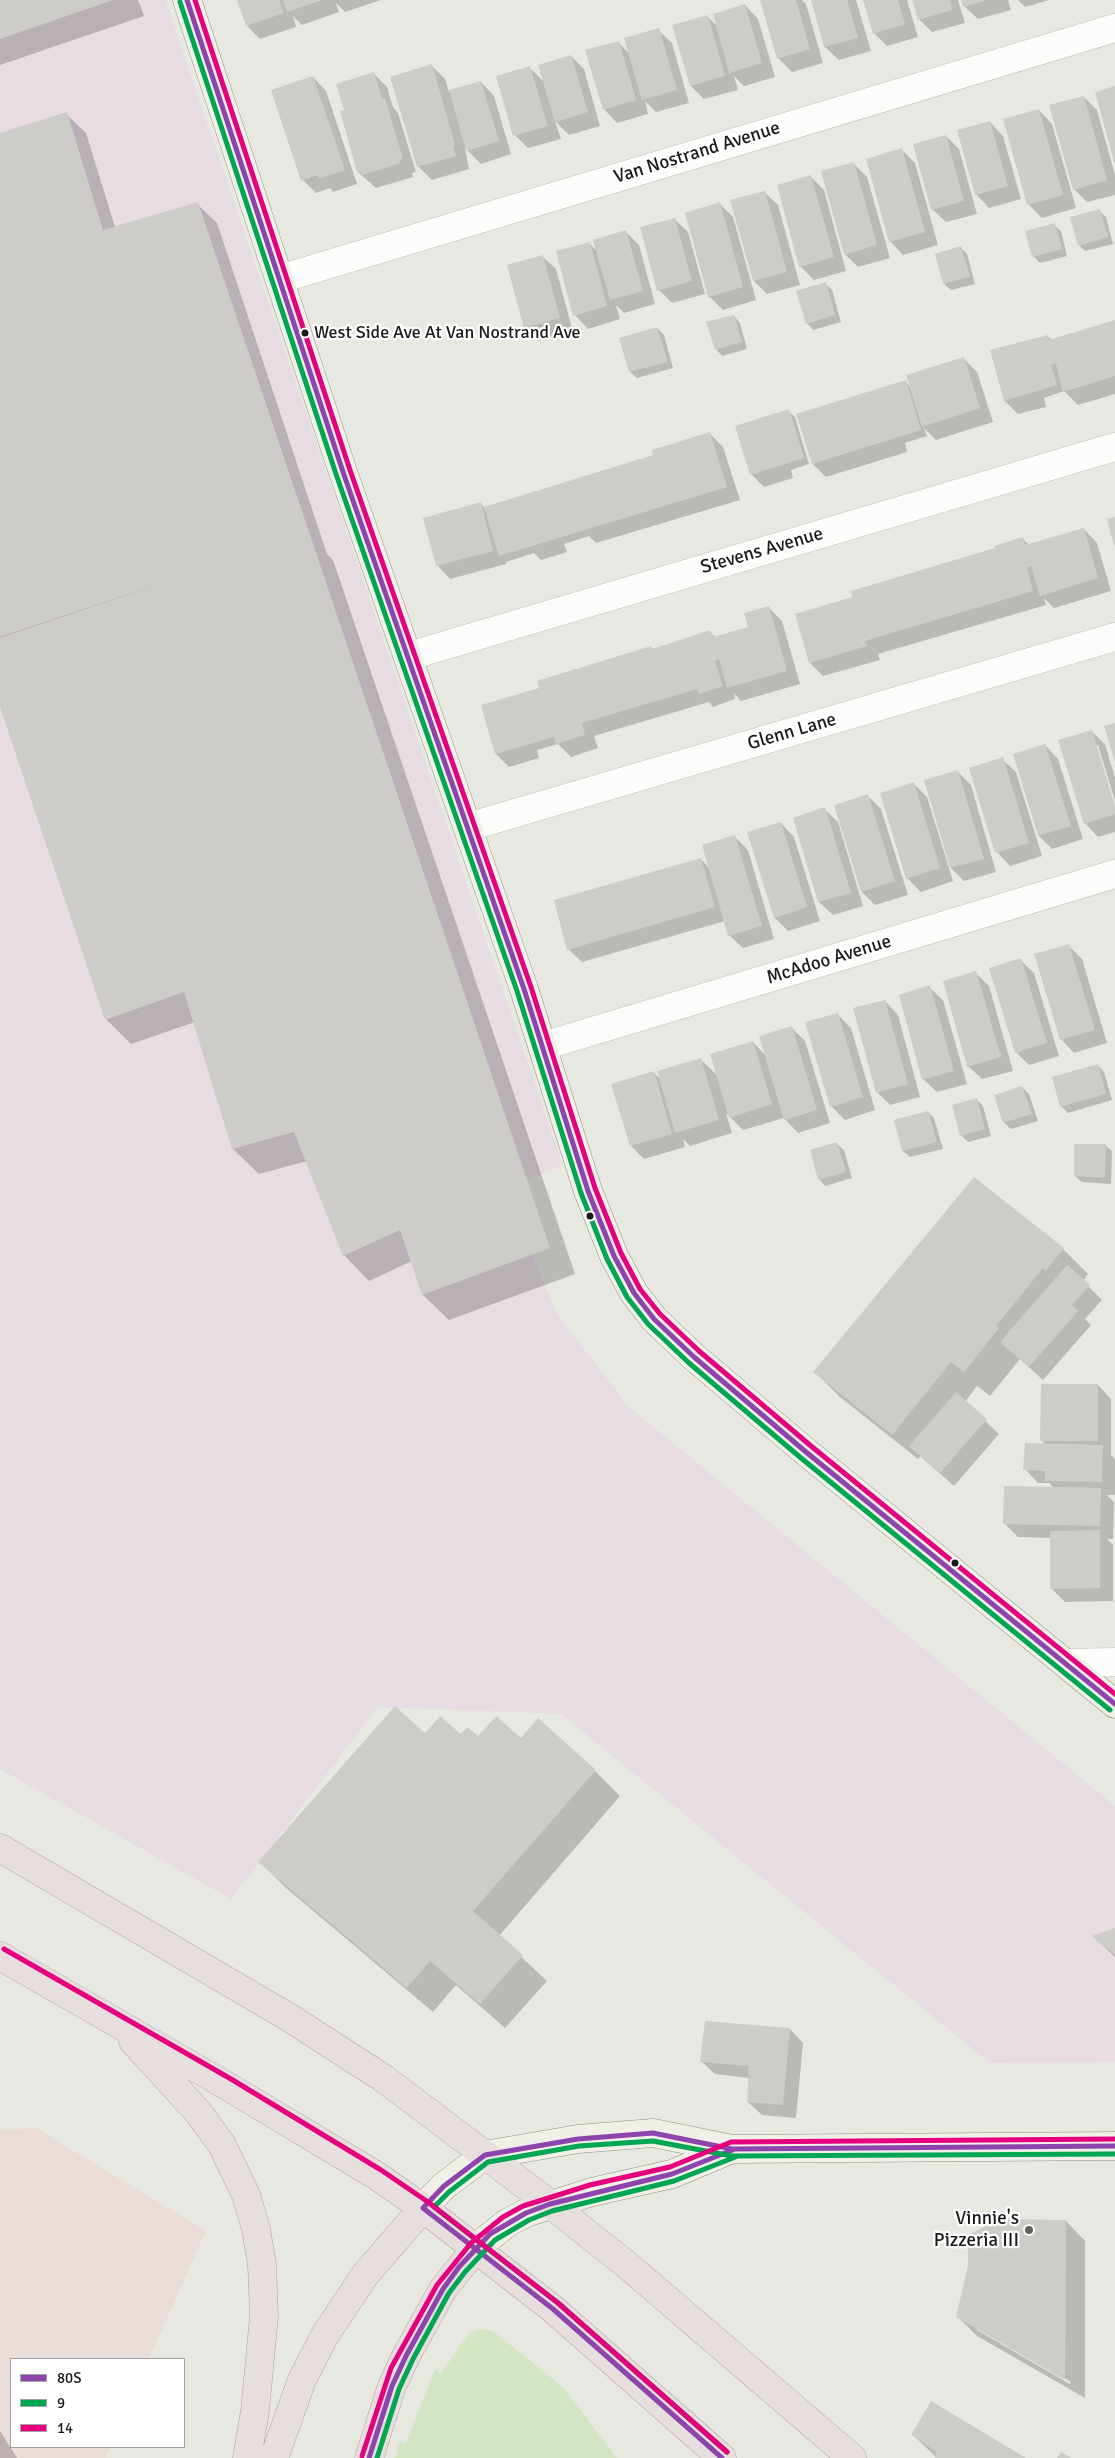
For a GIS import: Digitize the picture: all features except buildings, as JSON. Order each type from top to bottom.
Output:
[{"type":"highway","points":[[0,1848],[290,2018],[383,2078],[550,2204],[655,2288],[852,2458]]},
{"type":"highway","points":[[0,1956],[324,2144],[423,2208],[553,2309],[722,2458]]},
{"type":"highway","points":[[118,2025],[198,2112],[222,2145],[246,2195],[256,2229],[262,2264],[264,2316],[256,2411],[247,2458]]},
{"type":"highway","points":[[274,2458],[302,2380],[325,2335],[365,2275],[423,2208]]},
{"type":"highway","points":[[369,2458],[392,2386],[406,2356],[444,2289],[466,2257],[476,2248]]},
{"type":"main road","points":[[187,0],[343,472],[409,656],[543,1046],[588,1191],[614,1256],[634,1293],[654,1319],[694,1357],[806,1452],[1115,1704]]},
{"type":"main road","points":[[423,2208],[444,2186],[485,2155],[578,2139],[653,2132],[732,2149],[1115,2146]]},
{"type":"main road","points":[[476,2248],[507,2222],[550,2204],[672,2174],[732,2149]]},
{"type":"street","name":"Van Nostrand Avenue","points":[[280,279],[1115,28]]},
{"type":"street","name":"Stevens Avenue","points":[[409,656],[1115,447]]},
{"type":"street","name":"Glenn Lane","points":[[468,827],[1115,637]]},
{"type":"street","name":"McAdoo Avenue","points":[[543,1046],[1115,874]]},
{"type":"street","points":[[1067,1663],[1115,1662]]},
{"type":"shaded area","points":[[0,0],[165,0],[563,1166],[504,1187],[557,1314],[629,1407],[1115,1806],[1115,2062],[990,2063],[561,1714],[378,1707],[231,1899],[0,1769]]},
{"type":"shaded area","points":[[36,2128],[206,2231],[149,2358],[10,2358],[10,2448],[110,2448],[105,2458],[0,2458],[0,2130]]},
{"type":"green space","points":[[482,2329],[493,2331],[563,2387],[617,2458],[395,2458],[399,2442],[406,2443],[435,2369],[441,2373],[470,2332]]},
{"type":"transit line","name":"80S","points":[[187,0],[343,472],[524,989],[588,1191],[614,1256],[634,1293],[654,1319],[694,1357],[806,1452],[1115,1704]]},
{"type":"transit line","name":"14","points":[[195,0],[350,470],[531,987],[595,1188],[621,1253],[640,1289],[660,1314],[699,1351],[811,1446],[1115,1694]]},
{"type":"transit line","name":"9","points":[[180,2],[336,474],[517,991],[581,1193],[607,1259],[627,1297],[648,1324],[689,1363],[801,1458],[1110,1710]]},
{"type":"transit line","name":"14","points":[[4,1949],[231,2079],[381,2170],[428,2202],[558,2303],[727,2452]]},
{"type":"transit line","name":"80S","points":[[722,2458],[553,2309],[423,2208],[444,2186],[485,2155],[578,2139],[653,2133],[732,2149],[1115,2146]]},
{"type":"transit line","name":"14","points":[[362,2456],[391,2368],[437,2285],[471,2243],[503,2217],[523,2206],[590,2185],[670,2167],[731,2142],[1115,2139]]},
{"type":"transit line","name":"9","points":[[727,2452],[558,2303],[434,2207],[449,2192],[488,2162],[579,2146],[653,2141],[732,2156],[1115,2154]]},
{"type":"transit line","name":"80S","points":[[369,2458],[392,2386],[406,2356],[443,2289],[459,2267],[490,2234],[526,2213],[550,2204],[672,2174],[735,2149]]},
{"type":"transit line","name":"9","points":[[377,2458],[399,2389],[413,2359],[449,2293],[465,2272],[495,2240],[529,2220],[552,2211],[674,2181],[738,2156]]},
{"type":"place","name":"West Side Ave At Van Nostrand Ave","points":[[305,333]]},
{"type":"place","name":"Vinnie's Pizzeria III","points":[[1029,2230]]}]
